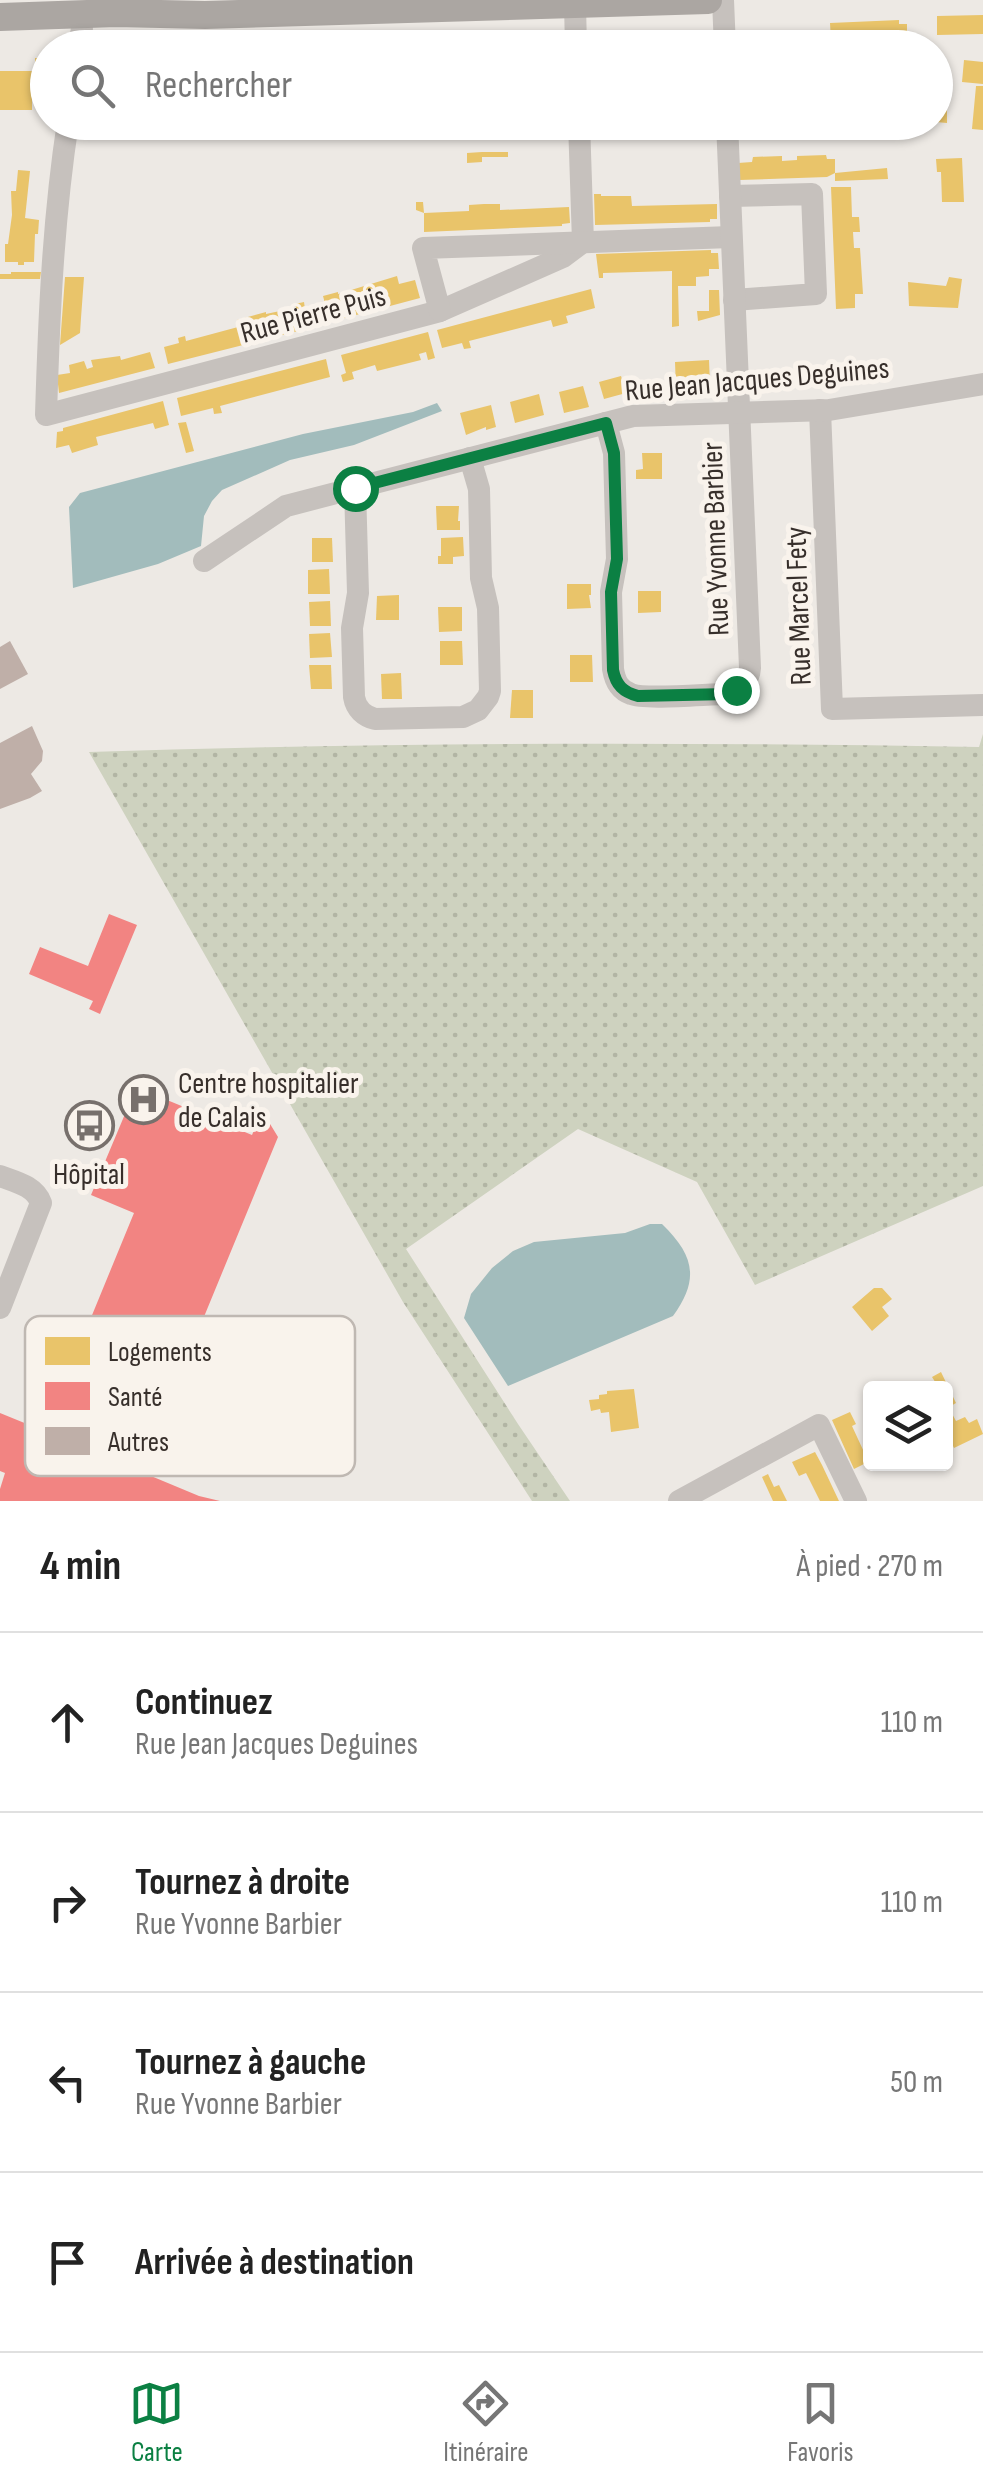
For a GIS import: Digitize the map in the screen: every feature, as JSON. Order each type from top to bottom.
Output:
[{"type":"main road","points":[[3,19],[708,0]]},
{"type":"main road","points":[[116,30],[189,15]]},
{"type":"main road","points":[[3,19],[48,30]]},
{"type":"street","points":[[723,0],[724,30]]},
{"type":"street","points":[[575,4],[576,30]]},
{"type":"street","name":"Rue Pierre Puis","points":[[65,140],[49,293],[46,415],[440,311],[563,256],[583,242]]},
{"type":"street","points":[[580,140],[583,242]]},
{"type":"street","points":[[728,140],[740,413]]},
{"type":"street","points":[[730,196],[812,194],[816,294],[734,300]]},
{"type":"street","points":[[440,311],[423,248],[731,237]]},
{"type":"street","name":"Rue Jean Jacques Deguines","points":[[204,562],[286,506],[632,416],[820,410],[983,384]]},
{"type":"street","name":"Rue Marcel Fety","points":[[820,410],[832,709],[983,705]]},
{"type":"street","name":"Rue Yvonne Barbier","points":[[606,423],[614,453],[617,559],[611,592],[615,680],[628,694],[638,696],[728,694],[746,681],[750,668],[740,413]]},
{"type":"street","points":[[355,488],[358,593],[352,628],[356,705],[365,715],[376,719],[467,716],[481,707],[490,691],[479,489],[470,458]]},
{"type":"street","points":[[0,1176],[30,1189],[41,1203],[0,1308]]},
{"type":"street","points":[[679,1501],[819,1426],[856,1501]]},
{"type":"green space","points":[[983,734],[983,1186],[755,1285],[697,1182],[578,1129],[406,1249],[570,1501],[532,1501],[403,1302],[89,752],[534,744],[979,747]]},
{"type":"water","points":[[437,403],[442,411],[354,445],[290,460],[222,490],[204,516],[201,546],[158,564],[73,588],[69,507],[80,493]]},
{"type":"water","points":[[662,1224],[673,1235],[690,1268],[687,1290],[673,1316],[508,1386],[464,1318],[471,1294],[492,1268],[513,1251],[534,1242],[625,1233]]},
{"type":"building: Logements","points":[[983,15],[983,34],[953,35],[953,30],[937,30],[937,16]]},
{"type":"building: Logements","points":[[899,20],[899,24],[907,24],[907,30],[830,30],[830,23]]},
{"type":"building: Logements","points":[[964,60],[983,62],[983,84],[962,82]]},
{"type":"building: Logements","points":[[0,71],[30,71],[30,110],[0,110]]},
{"type":"building: Logements","points":[[976,86],[983,86],[983,130],[972,129]]},
{"type":"building: Logements","points":[[508,152],[508,157],[482,157],[482,162],[467,163],[467,153]]},
{"type":"building: Logements","points":[[826,155],[827,159],[835,159],[835,173],[827,177],[739,180],[738,163],[752,162],[753,157],[782,156],[782,161]]},
{"type":"building: Logements","points":[[962,158],[964,202],[942,202],[941,172],[937,172],[936,159]]},
{"type":"building: Logements","points":[[887,168],[888,179],[835,181],[835,173]]},
{"type":"building: Logements","points":[[18,170],[30,171],[25,218],[39,220],[34,262],[24,265],[5,262],[12,215],[11,191],[16,191]]},
{"type":"building: Logements","points":[[831,187],[851,187],[852,217],[859,217],[860,232],[853,232],[854,248],[860,248],[863,294],[855,294],[855,308],[836,309]]},
{"type":"building: Logements","points":[[594,194],[631,196],[632,206],[717,204],[717,219],[595,225]]},
{"type":"building: Logements","points":[[416,202],[423,202],[424,213],[416,210]]},
{"type":"building: Logements","points":[[484,204],[500,204],[500,210],[569,207],[570,223],[424,232],[424,213],[469,211],[469,205]]},
{"type":"building: Logements","points":[[711,250],[718,253],[719,269],[709,269],[709,276],[696,277],[696,286],[678,286],[679,326],[672,327],[672,271],[603,273],[603,278],[599,278],[596,254]]},
{"type":"building: Logements","points":[[41,272],[40,279],[0,279],[0,274]]},
{"type":"building: Logements","points":[[397,276],[399,284],[415,280],[420,298],[330,322],[323,296]]},
{"type":"building: Logements","points":[[65,277],[84,277],[80,333],[60,345]]},
{"type":"building: Logements","points":[[949,277],[962,279],[958,308],[909,306],[908,282],[946,286]]},
{"type":"building: Logements","points":[[591,289],[595,308],[566,316],[568,323],[553,327],[551,320],[469,341],[471,348],[464,349],[462,343],[442,348],[437,330]]},
{"type":"building: Logements","points":[[709,290],[719,290],[720,315],[698,321],[697,311],[709,311]]},
{"type":"building: Logements","points":[[304,302],[305,309],[313,308],[318,326],[168,364],[164,347],[179,343],[178,338],[185,336],[186,341],[238,327],[237,320],[266,312],[280,311],[281,316],[297,311],[295,304]]},
{"type":"building: Logements","points":[[428,332],[435,358],[428,360],[426,352],[419,354],[421,360],[377,371],[375,365],[352,372],[354,379],[343,382],[341,375],[346,373],[341,355]]},
{"type":"building: Logements","points":[[150,352],[155,368],[59,393],[57,375],[70,373],[69,365],[84,361],[87,369],[93,367],[91,360],[120,356],[121,360]]},
{"type":"building: Logements","points":[[326,359],[330,377],[220,406],[222,413],[214,414],[213,408],[181,416],[177,398]]},
{"type":"building: Logements","points":[[709,360],[710,385],[676,389],[675,362]]},
{"type":"building: Logements","points":[[621,376],[626,393],[604,399],[599,382]]},
{"type":"building: Logements","points":[[583,386],[589,407],[564,413],[559,392]]},
{"type":"building: Logements","points":[[539,394],[544,415],[515,423],[510,402]]},
{"type":"building: Logements","points":[[163,401],[169,425],[155,429],[153,423],[96,437],[98,445],[72,453],[69,445],[56,448],[57,432],[63,428]]},
{"type":"building: Logements","points":[[491,405],[496,427],[466,435],[460,413]]},
{"type":"building: Logements","points":[[186,422],[194,451],[186,453],[178,423]]},
{"type":"building: Logements","points":[[642,453],[662,453],[662,479],[636,479],[636,470],[643,469]]},
{"type":"building: Logements","points":[[436,506],[459,506],[460,530],[437,530]]},
{"type":"building: Logements","points":[[463,537],[464,556],[453,557],[453,564],[438,564],[441,538]]},
{"type":"building: Logements","points":[[312,538],[332,538],[333,562],[312,562]]},
{"type":"building: Logements","points":[[329,569],[330,594],[308,594],[308,570]]},
{"type":"building: Logements","points":[[567,584],[591,584],[591,608],[567,609]]},
{"type":"building: Logements","points":[[638,591],[661,591],[661,612],[638,613]]},
{"type":"building: Logements","points":[[399,595],[399,620],[376,620],[377,596]]},
{"type":"building: Logements","points":[[330,601],[331,626],[310,626],[309,602]]},
{"type":"building: Logements","points":[[438,607],[462,607],[462,631],[439,632]]},
{"type":"building: Logements","points":[[330,633],[332,657],[310,658],[309,634]]},
{"type":"building: Logements","points":[[440,641],[462,641],[463,665],[440,665]]},
{"type":"building: Logements","points":[[570,655],[592,655],[593,682],[570,682]]},
{"type":"building: Logements","points":[[309,665],[331,665],[332,689],[311,689]]},
{"type":"building: Logements","points":[[401,673],[402,699],[382,699],[381,674]]},
{"type":"building: Logements","points":[[512,690],[533,690],[533,718],[510,718]]},
{"type":"building: Logements","points":[[874,1288],[882,1288],[892,1299],[882,1307],[889,1316],[872,1331],[852,1307]]},
{"type":"building: Logements","points":[[941,1372],[945,1381],[935,1381],[932,1377]]},
{"type":"building: Logements","points":[[634,1389],[639,1428],[611,1432],[609,1412],[591,1411],[589,1400],[599,1399],[607,1391]]},
{"type":"building: Logements","points":[[850,1412],[863,1450],[863,1464],[854,1469],[832,1420]]},
{"type":"building: Logements","points":[[953,1416],[956,1421],[965,1417],[969,1423],[977,1419],[983,1434],[954,1448]]},
{"type":"building: Logements","points":[[815,1452],[839,1501],[820,1501],[806,1473],[799,1476],[792,1462]]},
{"type":"building: Logements","points":[[768,1474],[787,1501],[773,1501],[762,1477]]},
{"type":"building: Santé","points":[[109,914],[137,925],[100,1014],[89,1009],[93,1001],[29,974],[40,947],[88,966]]},
{"type":"building: Santé","points":[[150,1093],[252,1135],[257,1123],[252,1115],[261,1109],[278,1137],[204,1316],[92,1316],[134,1213],[91,1195],[125,1114],[139,1120]]},
{"type":"building: Santé","points":[[0,1413],[25,1423],[25,1476],[151,1476],[220,1501],[0,1501],[5,1473],[0,1471]]},
{"type":"building: Autres","points":[[10,641],[28,674],[0,689],[0,647]]},
{"type":"building: Autres","points":[[32,726],[43,751],[42,761],[31,774],[42,791],[0,809],[0,743]]},
{"type":"place","name":"Centre hospitalier de Calais","points":[[143,1100]]},
{"type":"place","name":"Hôpital","points":[[89,1125]]},
{"type":"route","points":[[355,488],[606,423],[614,453],[617,559],[611,592],[615,680],[628,694],[638,696],[728,694],[736,690]]}]
